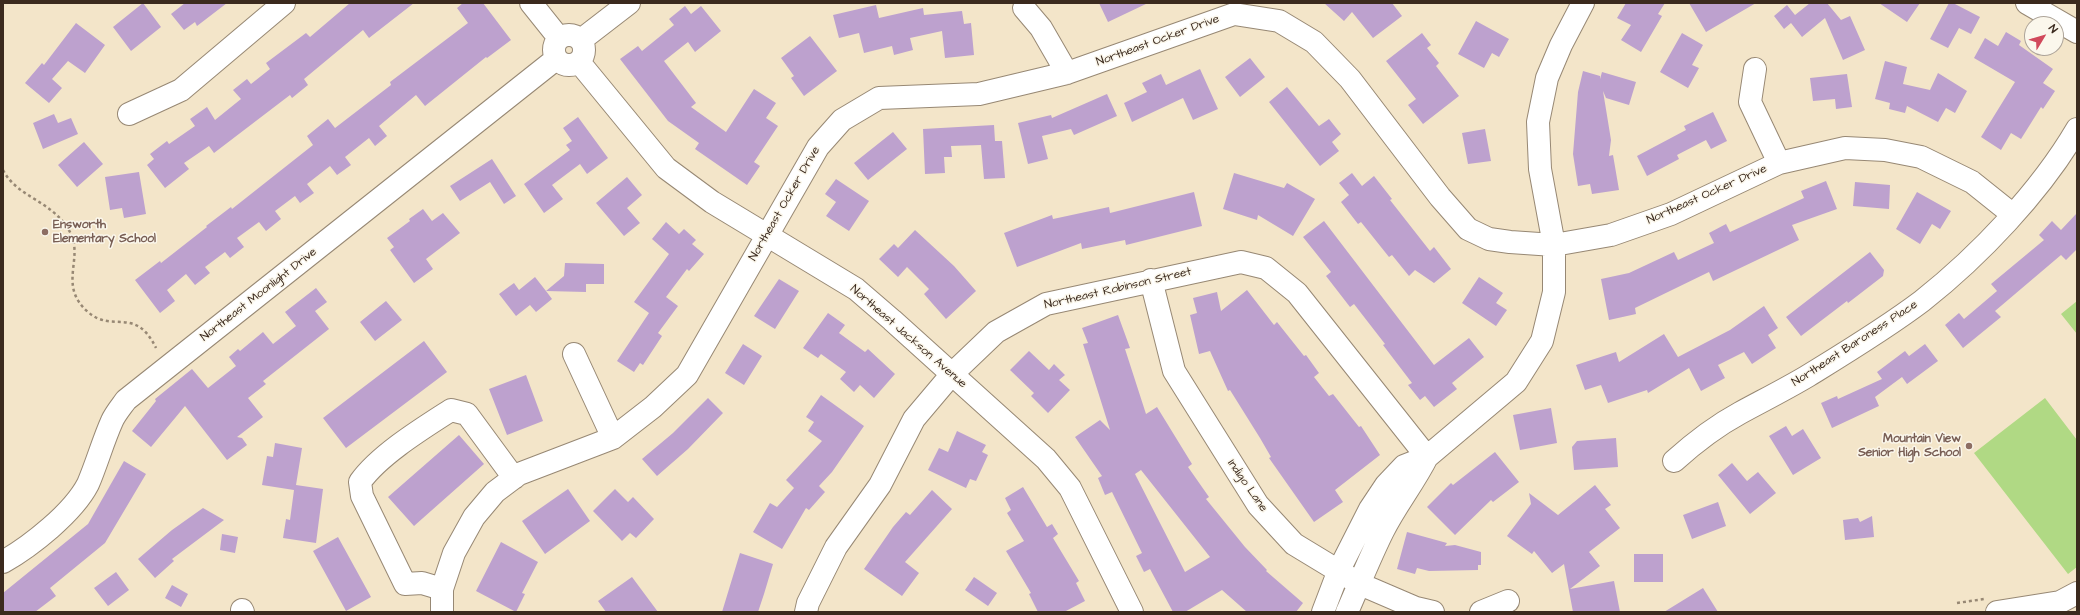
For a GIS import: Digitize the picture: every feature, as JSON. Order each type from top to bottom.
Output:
[{"type":"street","points":[[530,3],[557,49],[564,65],[574,65],[579,62],[582,59],[584,49],[581,40],[568,34],[557,49]]},
{"type":"street","points":[[581,40],[629,3]]},
{"type":"street","points":[[1323,612],[1339,570],[1370,509],[1386,485],[1404,466],[1427,457],[1516,382],[1542,341],[1554,292],[1554,246],[1540,169],[1538,122],[1547,78],[1561,46],[1583,3]]},
{"type":"street","points":[[2027,3],[2077,32]]},
{"type":"street","points":[[129,114],[181,90],[282,4]]},
{"type":"street","points":[[1024,8],[1041,28],[1067,73]]},
{"type":"street","name":"Northeast Ocker Drive","points":[[442,612],[442,589],[454,553],[474,517],[495,492],[519,474],[613,438],[653,407],[687,375],[818,147],[842,120],[879,98],[979,94],[1067,73],[1234,14],[1279,22],[1314,42],[1350,79],[1440,197],[1468,229],[1489,239],[1554,246],[1611,236],[1671,214],[1779,163],[1845,148],[1885,150],[1921,157],[1972,182],[2012,214]]},
{"type":"street","name":"Northeast Moonlight Drive","points":[[3,562],[15,556],[72,509],[87,485],[112,420],[126,400],[557,49]]},
{"type":"street","name":"Northeast Jackson Avenue","points":[[579,62],[666,168],[712,202],[767,234],[856,290],[1046,459],[1070,488],[1132,612]]},
{"type":"street","points":[[1755,70],[1750,102],[1779,163]]},
{"type":"street","name":"Northeast Baroness Place","points":[[1674,461],[1695,443],[1738,414],[1783,390],[1869,338],[1922,301],[1973,256],[2012,214],[2042,180],[2077,130]]},
{"type":"street","name":"Northeast Robinson Street","points":[[806,612],[808,603],[836,546],[880,485],[914,419],[952,374],[996,332],[1046,304],[1151,280],[1241,262],[1266,268],[1297,293],[1427,457]]},
{"type":"street","name":"Indigo Lane","points":[[1151,280],[1174,371],[1212,434],[1258,505],[1294,544],[1360,584],[1416,608],[1433,612]]},
{"type":"street","points":[[574,354],[613,438]]},
{"type":"street","points":[[442,589],[422,583],[405,584],[362,496],[360,482],[369,469],[429,424],[451,410],[467,414],[514,478]]},
{"type":"street","points":[[1347,612],[1383,531],[1416,480],[1427,457]]},
{"type":"street","points":[[1997,612],[2060,602],[2077,592]]},
{"type":"street","points":[[1480,612],[1508,601]]},
{"type":"path","points":[[3,170],[11,182],[57,213],[67,228],[73,243],[72,285],[82,305],[88,311],[101,319],[128,321],[141,327],[151,338],[156,348]]},
{"type":"green space","points":[[2077,301],[2077,334],[2061,314]]},
{"type":"green space","points":[[2045,398],[2077,440],[2077,567],[2068,574],[1974,453]]},
{"type":"building","points":[[143,3],[161,27],[131,51],[113,27]]},
{"type":"building","points":[[185,3],[227,3],[197,26],[195,22],[184,30],[171,14]]},
{"type":"building","points":[[350,3],[414,3],[369,38],[363,30],[304,79],[308,85],[292,98],[290,95],[214,153],[209,146],[184,163],[189,169],[165,188],[147,165],[154,159],[150,154],[167,141],[169,144],[195,126],[190,119],[207,107],[215,120],[241,99],[233,90],[247,79],[251,84],[270,69],[266,63],[306,33],[310,37]]},
{"type":"building","points":[[463,3],[483,3],[511,40],[487,58],[486,57],[425,106],[416,95],[379,126],[387,136],[375,146],[369,138],[345,157],[351,165],[337,175],[330,166],[307,184],[314,193],[300,203],[295,196],[275,211],[281,219],[266,231],[259,222],[237,238],[244,247],[230,258],[225,252],[205,267],[210,273],[195,285],[186,274],[167,290],[175,301],[160,313],[135,280],[160,261],[161,263],[207,227],[206,226],[231,207],[232,209],[313,145],[307,136],[328,119],[335,128],[391,85],[390,82],[468,23],[457,8]]},
{"type":"building","points":[[1099,3],[1148,3],[1108,22]]},
{"type":"building","points":[[1324,3],[1392,3],[1402,16],[1373,38],[1352,12],[1344,21]]},
{"type":"building","points":[[1626,3],[1665,3],[1658,14],[1662,16],[1641,52],[1621,40],[1631,25],[1617,18]]},
{"type":"building","points":[[1689,3],[1756,3],[1706,32]]},
{"type":"building","points":[[1810,3],[1827,3],[1841,20],[1850,16],[1865,50],[1843,60],[1825,18],[1802,37],[1791,23],[1784,29],[1774,16],[1787,5],[1795,15]]},
{"type":"building","points":[[1879,3],[1920,3],[1907,22]]},
{"type":"building","points":[[1949,3],[1953,3],[1980,17],[1971,34],[1959,28],[1948,48],[1930,39]]},
{"type":"building","points":[[876,5],[879,18],[923,8],[924,15],[962,11],[964,24],[971,23],[974,55],[945,58],[942,31],[910,38],[913,50],[894,55],[892,46],[864,53],[859,33],[839,38],[833,15]]},
{"type":"building","points":[[685,6],[691,14],[701,6],[721,31],[695,52],[688,42],[664,61],[696,103],[691,107],[726,132],[754,89],[776,103],[766,118],[778,126],[754,162],[760,166],[747,185],[695,149],[699,143],[668,121],[620,59],[638,46],[642,51],[674,25],[669,19]]},
{"type":"building","points":[[1476,21],[1509,39],[1499,57],[1492,53],[1484,68],[1458,54]]},
{"type":"building","points":[[76,23],[105,45],[85,73],[68,61],[52,79],[62,88],[49,103],[25,83],[42,63],[44,65]]},
{"type":"building","points":[[2006,32],[2021,41],[2019,45],[2024,49],[2024,56],[2035,56],[2053,69],[2043,83],[2055,91],[2043,109],[2041,107],[2021,139],[2011,133],[2001,150],[1981,137],[2015,82],[1974,58],[1985,38],[1998,46]]},
{"type":"building","points":[[1422,33],[1431,45],[1427,48],[1439,63],[1436,66],[1459,96],[1423,124],[1408,105],[1416,99],[1386,61]]},
{"type":"building","points":[[1682,33],[1703,45],[1692,65],[1699,68],[1688,88],[1660,72]]},
{"type":"building","points":[[810,36],[837,71],[804,96],[791,78],[794,76],[781,58]]},
{"type":"building","points":[[1250,58],[1265,77],[1240,97],[1225,77]]},
{"type":"building","points":[[1885,61],[1907,67],[1903,84],[1930,90],[1938,73],[1967,91],[1955,113],[1946,108],[1938,122],[1907,106],[1905,113],[1889,109],[1890,103],[1875,99]]},
{"type":"building","points":[[1200,69],[1218,109],[1193,120],[1183,98],[1132,122],[1124,103],[1147,92],[1142,83],[1161,74],[1166,85]]},
{"type":"building","points":[[1583,71],[1600,76],[1600,79],[1602,72],[1636,82],[1629,105],[1606,98],[1603,91],[1611,140],[1609,156],[1613,155],[1619,190],[1592,194],[1590,184],[1578,186],[1573,154],[1578,92]]},
{"type":"building","points":[[1847,74],[1852,107],[1836,109],[1835,99],[1813,101],[1810,78]]},
{"type":"building","points":[[1287,87],[1319,126],[1329,119],[1341,134],[1332,142],[1339,151],[1320,166],[1269,102]]},
{"type":"building","points":[[1107,94],[1117,116],[1074,135],[1071,129],[1042,136],[1048,159],[1028,164],[1018,123],[1051,115],[1052,118]]},
{"type":"building","points":[[1713,112],[1727,141],[1711,149],[1706,140],[1677,155],[1679,159],[1647,176],[1637,156],[1686,130],[1684,126]]},
{"type":"building","points":[[54,114],[58,123],[71,118],[78,134],[43,149],[33,123]]},
{"type":"building","points":[[578,117],[608,158],[587,174],[580,164],[552,185],[563,199],[544,213],[524,184],[570,150],[566,145],[572,141],[563,128]]},
{"type":"building","points":[[994,125],[995,141],[1002,141],[1005,178],[984,179],[981,145],[951,146],[952,157],[944,157],[945,173],[925,174],[923,129]]},
{"type":"building","points":[[1485,129],[1491,161],[1468,164],[1462,133]]},
{"type":"building","points":[[893,132],[907,149],[868,180],[854,163]]},
{"type":"building","points":[[84,142],[103,164],[77,187],[58,165]]},
{"type":"building","points":[[492,159],[516,196],[504,204],[490,182],[460,201],[450,186]]},
{"type":"building","points":[[139,172],[146,214],[124,218],[122,208],[110,210],[105,177]]},
{"type":"building","points":[[1234,173],[1284,188],[1287,183],[1315,199],[1293,236],[1258,215],[1257,220],[1223,209]]},
{"type":"building","points":[[1352,173],[1362,186],[1374,176],[1392,199],[1390,200],[1430,251],[1434,247],[1451,269],[1434,283],[1415,270],[1409,276],[1392,255],[1389,257],[1361,222],[1358,224],[1341,202],[1349,195],[1339,183]]},
{"type":"building","points":[[627,177],[642,195],[627,208],[640,223],[624,236],[596,203]]},
{"type":"building","points":[[836,179],[869,201],[849,231],[826,216],[836,202],[825,194]]},
{"type":"building","points":[[1826,181],[1837,209],[1792,225],[1799,240],[1713,281],[1709,272],[1635,308],[1636,314],[1609,320],[1601,279],[1629,273],[1674,252],[1678,260],[1714,243],[1709,233],[1726,224],[1730,232],[1804,198],[1801,191]]},
{"type":"building","points":[[1855,182],[1890,185],[1889,209],[1853,206]]},
{"type":"building","points":[[1194,192],[1202,226],[1126,245],[1125,240],[1082,249],[1081,243],[1017,267],[1004,233],[1052,215],[1053,219],[1109,207],[1110,213]]},
{"type":"building","points":[[1917,192],[1951,211],[1940,229],[1932,224],[1920,244],[1896,229]]},
{"type":"building","points":[[423,209],[432,221],[443,213],[460,233],[426,259],[433,269],[414,283],[390,250],[394,247],[387,238]]},
{"type":"building","points":[[2077,213],[2077,249],[2066,260],[2061,255],[1995,311],[2001,317],[1963,348],[1945,325],[1959,313],[1964,319],[1997,291],[1991,284],[2044,240],[2039,235],[2052,221],[2061,230]]},
{"type":"building","points":[[1324,221],[1434,365],[1469,338],[1484,357],[1452,383],[1457,389],[1434,407],[1425,396],[1420,400],[1408,385],[1412,383],[1383,345],[1385,344],[1354,304],[1350,307],[1326,276],[1331,272],[1303,237]]},
{"type":"building","points":[[666,222],[679,234],[684,229],[696,240],[692,244],[704,254],[689,271],[687,269],[666,297],[678,306],[658,333],[662,336],[643,365],[640,363],[634,372],[617,361],[649,313],[634,302],[669,254],[652,239]]},
{"type":"building","points":[[915,230],[954,266],[976,291],[946,319],[924,294],[929,289],[907,267],[898,277],[879,259],[894,244],[898,248]]},
{"type":"building","points":[[1870,252],[1884,270],[1883,276],[1801,336],[1786,317]]},
{"type":"building","points":[[565,263],[604,264],[604,284],[586,284],[586,292],[546,291],[564,276]]},
{"type":"building","points":[[535,277],[552,299],[536,312],[530,305],[516,316],[499,294],[514,283],[519,290]]},
{"type":"building","points":[[1479,277],[1503,293],[1496,303],[1507,310],[1496,326],[1462,303]]},
{"type":"building","points":[[779,279],[799,291],[775,329],[754,316]]},
{"type":"building","points":[[316,288],[327,302],[315,311],[329,329],[263,381],[266,384],[248,398],[263,417],[237,437],[242,438],[247,445],[227,460],[185,406],[151,447],[132,431],[156,401],[155,399],[192,369],[208,388],[236,366],[229,357],[238,349],[240,351],[263,332],[273,344],[296,326],[285,312]]},
{"type":"building","points":[[1247,290],[1274,325],[1277,322],[1304,356],[1306,355],[1319,373],[1314,377],[1329,396],[1333,394],[1359,427],[1361,426],[1380,455],[1335,490],[1343,502],[1314,522],[1269,458],[1271,457],[1260,438],[1230,390],[1228,391],[1210,351],[1199,354],[1190,315],[1197,313],[1193,298],[1217,292],[1221,311]]},
{"type":"building","points":[[386,301],[402,320],[375,341],[360,322]]},
{"type":"building","points":[[1764,306],[1778,328],[1768,335],[1776,348],[1752,364],[1744,352],[1718,365],[1725,378],[1701,391],[1689,368],[1648,393],[1647,390],[1608,403],[1601,385],[1585,390],[1576,365],[1616,352],[1619,362],[1664,334],[1678,357],[1730,330]]},
{"type":"building","points":[[828,313],[845,325],[839,333],[865,352],[868,349],[895,374],[874,398],[860,385],[854,392],[840,379],[846,372],[821,354],[818,358],[803,348]]},
{"type":"building","points":[[1118,315],[1130,348],[1125,349],[1146,414],[1157,407],[1192,464],[1188,467],[1209,497],[1206,499],[1245,547],[1267,570],[1266,571],[1303,603],[1296,612],[1247,612],[1222,590],[1185,612],[1173,612],[1150,569],[1144,572],[1136,556],[1142,553],[1112,492],[1105,495],[1098,478],[1102,476],[1075,437],[1100,420],[1110,430],[1083,344],[1088,343],[1082,328]],"holes":[[[1141,470],[1210,557],[1185,572],[1135,474]]]},
{"type":"building","points":[[424,341],[447,372],[346,448],[323,418]]},
{"type":"building","points":[[743,344],[762,356],[744,385],[725,373]]},
{"type":"building","points":[[1925,344],[1938,361],[1907,384],[1902,377],[1875,397],[1879,406],[1832,428],[1821,403],[1837,396],[1838,399],[1882,379],[1877,372],[1905,351],[1909,356]]},
{"type":"building","points":[[1029,351],[1049,370],[1054,364],[1065,375],[1059,380],[1070,390],[1048,413],[1031,396],[1034,393],[1010,370]]},
{"type":"building","points":[[526,375],[543,421],[507,435],[489,389]]},
{"type":"building","points":[[821,395],[864,426],[832,472],[819,486],[825,492],[809,510],[806,508],[782,549],[753,532],[770,503],[777,507],[794,488],[786,480],[822,441],[808,431],[814,422],[806,417]]},
{"type":"building","points":[[708,398],[723,413],[688,449],[657,476],[642,459],[673,433]]},
{"type":"building","points":[[1551,408],[1557,443],[1520,450],[1513,415]]},
{"type":"building","points":[[1786,426],[1792,436],[1803,429],[1821,458],[1793,475],[1769,436]]},
{"type":"building","points":[[957,431],[986,445],[982,452],[988,455],[976,481],[970,479],[966,488],[928,470],[939,448],[948,452]]},
{"type":"building","points":[[459,435],[484,464],[414,526],[388,497]]},
{"type":"building","points":[[1616,438],[1618,467],[1574,470],[1572,447],[1577,441]]},
{"type":"building","points":[[275,443],[302,448],[296,485],[323,489],[316,543],[283,538],[286,519],[290,520],[294,490],[262,485],[267,456],[273,457]]},
{"type":"building","points":[[1495,452],[1519,482],[1493,502],[1491,500],[1455,535],[1427,507],[1451,483],[1453,485]]},
{"type":"building","points":[[124,461],[146,474],[105,543],[50,588],[56,596],[35,612],[3,612],[3,593],[88,524]]},
{"type":"building","points":[[1732,463],[1747,481],[1758,472],[1776,493],[1750,514],[1718,475]]},
{"type":"building","points":[[1595,485],[1611,505],[1605,509],[1620,528],[1589,552],[1600,566],[1570,589],[1614,581],[1620,612],[1573,612],[1564,564],[1552,573],[1534,551],[1532,554],[1507,536],[1531,504],[1529,493],[1558,515]]},
{"type":"building","points":[[1023,487],[1047,527],[1052,524],[1058,534],[1053,538],[1079,581],[1076,583],[1085,601],[1064,612],[1038,612],[1029,594],[1031,593],[1006,551],[1024,541],[1007,513],[1011,510],[1005,498]]},
{"type":"building","points":[[568,489],[590,521],[545,554],[522,521]]},
{"type":"building","points":[[615,489],[628,502],[633,497],[654,519],[636,538],[630,533],[622,541],[593,511]]},
{"type":"building","points":[[932,490],[952,509],[905,562],[919,573],[902,596],[864,569],[893,527],[906,512],[910,515]]},
{"type":"building","points":[[1718,502],[1726,526],[1692,539],[1683,515]]},
{"type":"building","points":[[203,508],[224,520],[172,559],[174,561],[155,578],[138,559],[172,530]]},
{"type":"building","points":[[1872,516],[1874,537],[1845,540],[1843,520],[1858,518],[1860,522]]},
{"type":"building","points":[[1407,532],[1447,543],[1445,546],[1455,545],[1481,552],[1481,565],[1478,565],[1478,570],[1429,571],[1417,568],[1415,574],[1397,569]]},
{"type":"building","points":[[222,534],[238,537],[235,553],[220,550]]},
{"type":"building","points":[[338,537],[371,597],[346,611],[313,551]]},
{"type":"building","points":[[501,542],[538,562],[522,593],[525,594],[516,612],[476,591]]},
{"type":"building","points":[[740,553],[773,564],[764,594],[758,612],[722,612]]},
{"type":"building","points":[[1634,554],[1663,554],[1663,582],[1634,582]]},
{"type":"building","points":[[116,572],[129,590],[108,606],[94,588]]},
{"type":"building","points":[[632,577],[658,612],[606,612],[598,601]]},
{"type":"building","points":[[974,577],[997,593],[988,606],[965,590]]},
{"type":"building","points":[[172,585],[188,594],[181,607],[165,598]]},
{"type":"building","points":[[1703,588],[1718,612],[1664,612]]},
{"type":"place","name":"Ensworth Elementary School","points":[[45,232]]},
{"type":"place","name":"Mountain View Senior High School","points":[[1969,446]]}]
